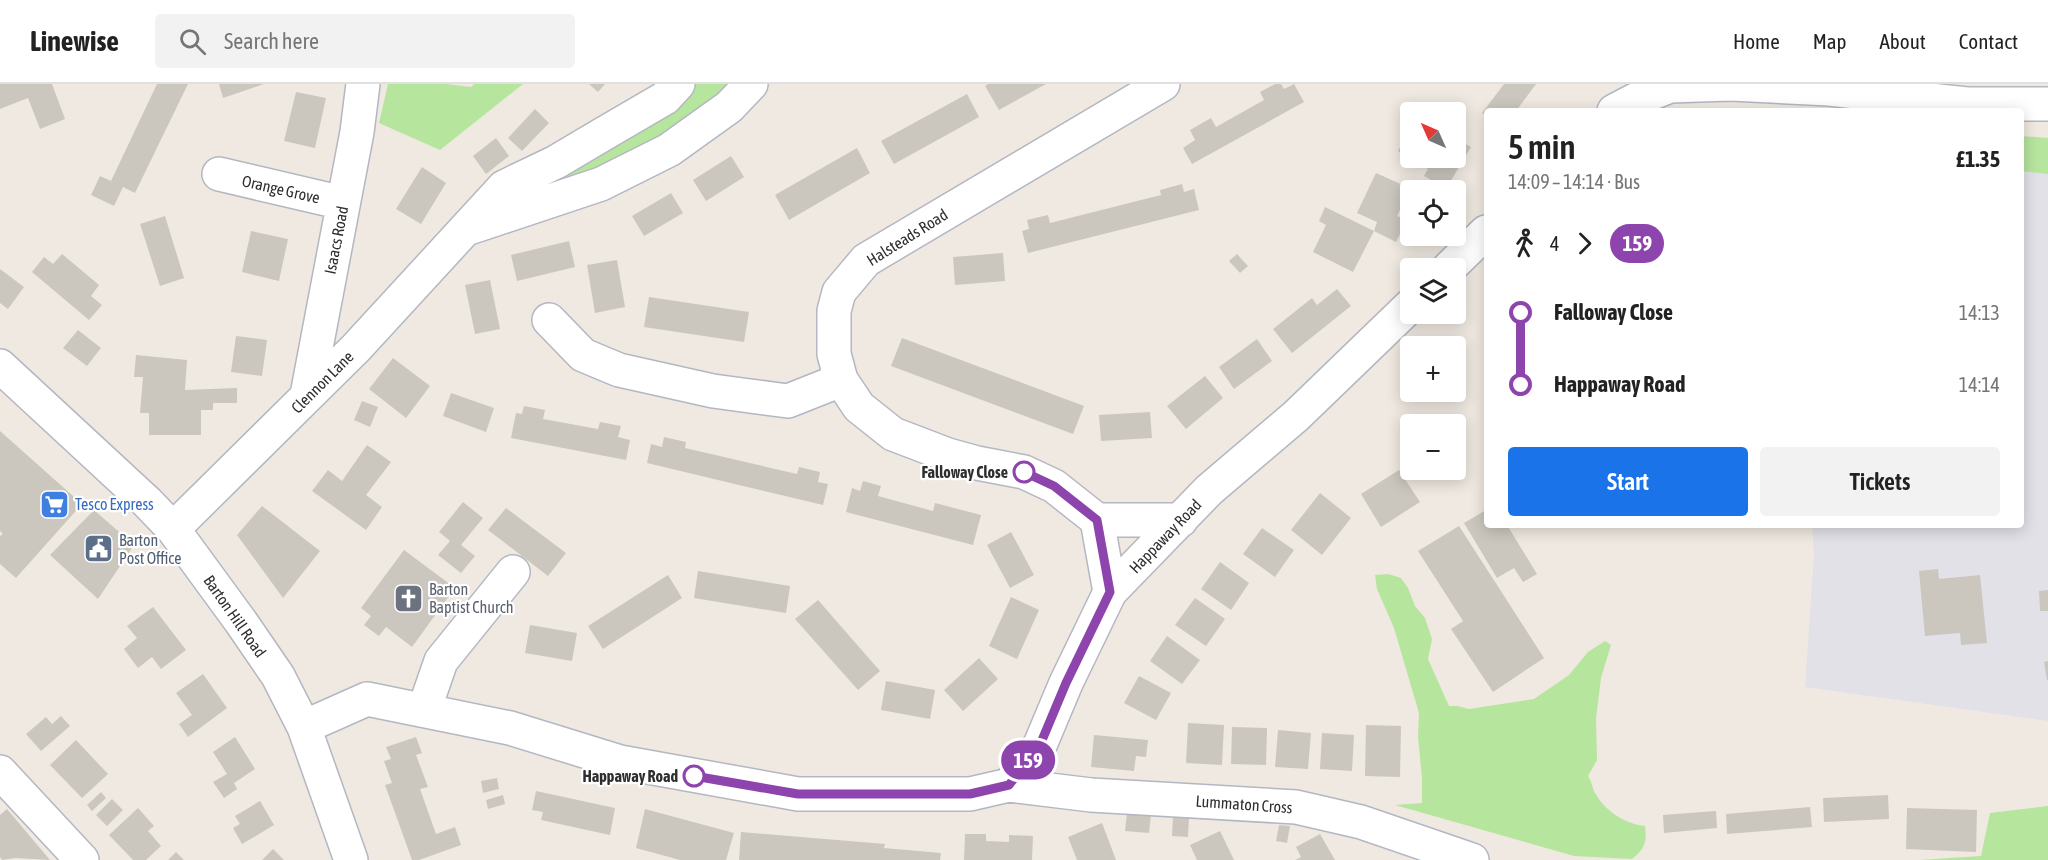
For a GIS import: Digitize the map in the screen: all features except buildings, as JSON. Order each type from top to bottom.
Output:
[{"type":"street","name":"Isaacs Road","points":[[307,395],[357,132],[363,84]]},
{"type":"street","name":"Clennon Lane","points":[[173,529],[264,442],[307,395],[356,348],[504,187],[556,162],[665,98],[678,84]]},
{"type":"street","name":"Clennon Lane","points":[[465,230],[601,184],[669,150],[729,106],[751,84]]},
{"type":"street","name":"Halsteads Road","points":[[1097,520],[1054,486],[1024,472],[948,455],[893,434],[859,407],[841,380],[834,354],[834,311],[839,292],[866,260],[1163,84]]},
{"type":"street","points":[[1620,108],[1669,85],[1731,84],[1808,88],[1967,104],[2048,104]]},
{"type":"street","name":"Orange Grove","points":[[219,174],[343,203]]},
{"type":"street","points":[[1459,258],[1484,234]]},
{"type":"street","name":"Happaway Road","points":[[1009,785],[1040,745],[1066,683],[1110,592],[1209,490],[1296,416],[1400,316]]},
{"type":"street","points":[[549,320],[583,355],[619,370],[713,391],[788,401],[841,380]]},
{"type":"street","name":"Barton Hill Road","points":[[0,366],[147,502],[173,529],[278,676],[304,727],[351,860]]},
{"type":"street","points":[[1110,592],[1097,520],[1181,520]]},
{"type":"street","points":[[424,710],[441,662],[513,572]]},
{"type":"street","points":[[304,727],[367,699],[510,728],[620,762],[798,794],[970,794],[1009,785]]},
{"type":"street","points":[[1,771],[82,860]]},
{"type":"street","name":"Lummaton Cross","points":[[1009,785],[1091,795],[1296,807],[1360,822],[1472,860]]},
{"type":"shaded area","points":[[2024,168],[2048,172],[2048,721],[1805,687],[1814,554],[1812,528],[2024,528]]},
{"type":"green space","points":[[388,84],[446,84],[471,87],[474,84],[523,84],[440,150],[379,123]]},
{"type":"green space","points":[[678,84],[751,84],[601,184],[504,187]]},
{"type":"green space","points":[[2024,136],[2048,138],[2048,174],[2024,171]]},
{"type":"green space","points":[[1388,574],[1401,578],[1415,606],[1425,618],[1432,639],[1428,659],[1449,706],[1469,709],[1534,699],[1569,675],[1588,652],[1605,641],[1611,645],[1601,678],[1596,718],[1597,760],[1588,776],[1599,800],[1610,811],[1630,823],[1645,826],[1644,845],[1632,859],[1574,856],[1395,805],[1422,803],[1422,778],[1418,737],[1419,713],[1394,628],[1377,589],[1375,575]]},
{"type":"green space","points":[[2048,806],[2048,860],[1919,860],[1981,856],[1990,813]]},
{"type":"bus line","name":"159","points":[[694,776],[798,794],[970,794],[1009,785],[1040,745],[1066,683],[1110,592],[1097,520],[1054,486],[1024,472]]},
{"type":"place","name":"Falloway Close","points":[[1024,472]]},
{"type":"place","name":"Tesco Express","points":[[54,504]]},
{"type":"place","name":"Barton Post Office","points":[[98,549]]},
{"type":"place","name":"Barton Baptist Church","points":[[408,598]]},
{"type":"place","name":"Happaway Road","points":[[694,776]]}]
